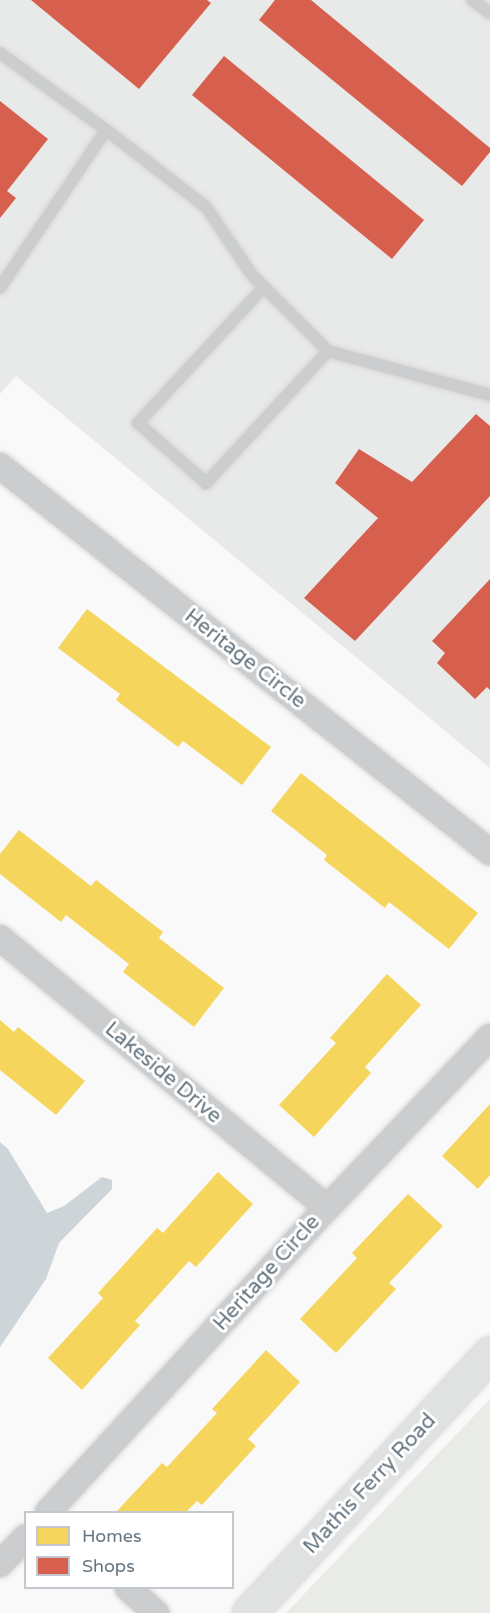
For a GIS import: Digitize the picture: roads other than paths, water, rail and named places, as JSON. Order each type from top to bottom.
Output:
[{"type":"main road","name":"Mathis Ferry Road","points":[[249,1613],[490,1354]]},
{"type":"street","name":"Heritage Circle","points":[[0,466],[490,852]]},
{"type":"street","name":"Lakeside Drive","points":[[0,938],[327,1208]]},
{"type":"street","name":"Heritage Circle","points":[[49,1511],[327,1208],[490,1037]]},
{"type":"street","points":[[0,1564],[24,1539]]},
{"type":"street","points":[[130,1589],[156,1613]]},
{"type":"lane","points":[[472,0],[490,13]]},
{"type":"lane","points":[[0,53],[206,207],[252,275],[328,351],[490,395]]},
{"type":"lane","points":[[0,288],[106,130]]},
{"type":"lane","points":[[264,287],[138,423],[207,483],[328,351]]}]
